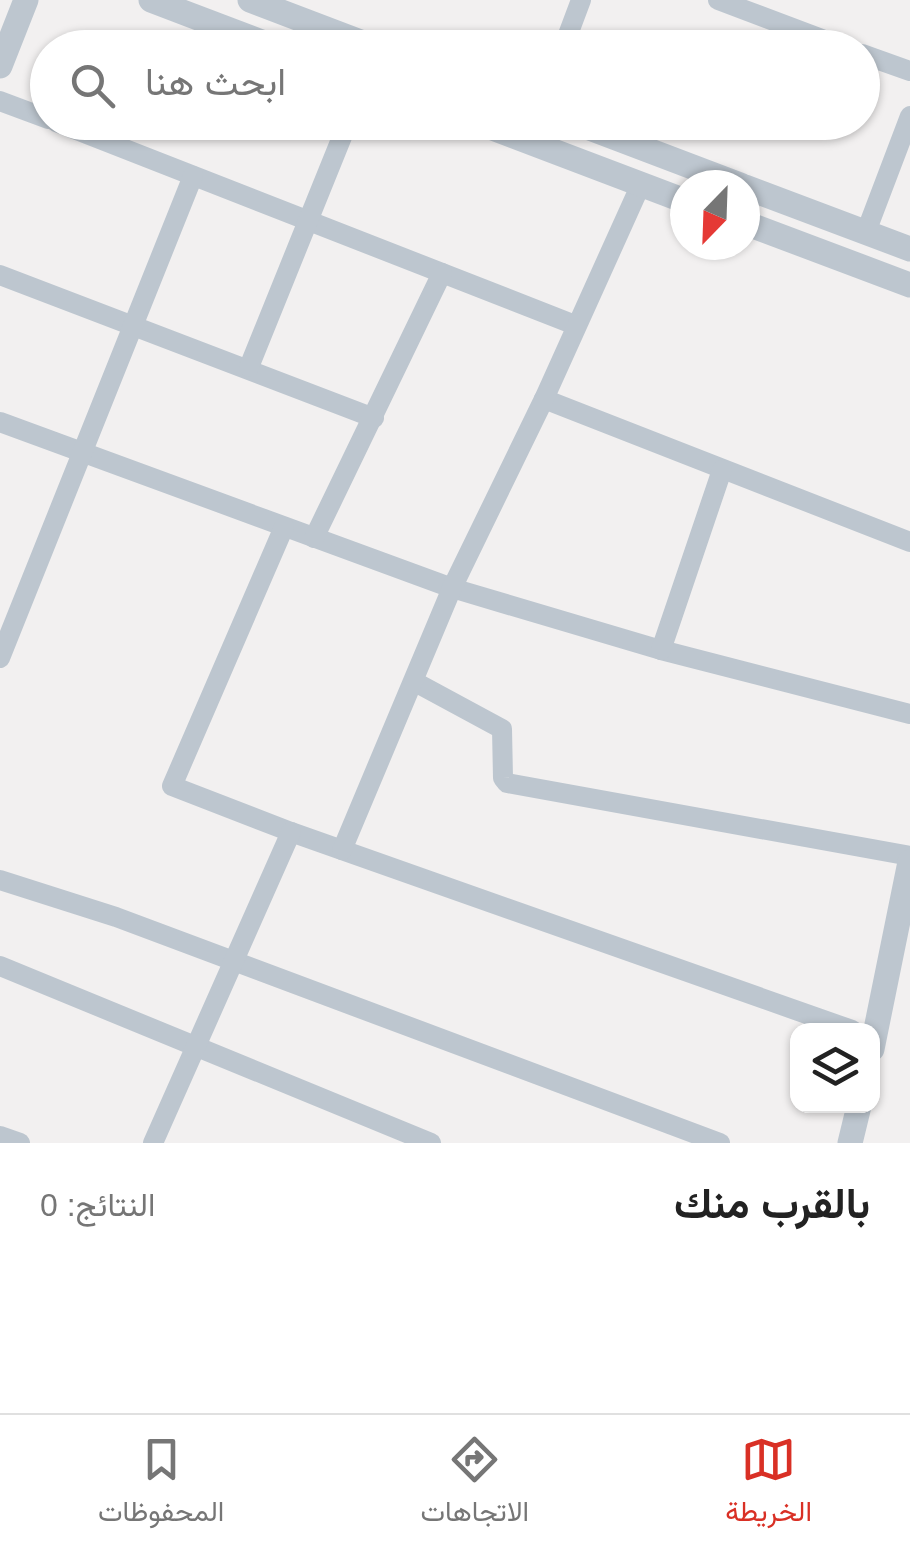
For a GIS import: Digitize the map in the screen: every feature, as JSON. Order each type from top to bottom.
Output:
[{"type":"street","points":[[0,66],[26,0]]},
{"type":"street","points":[[150,0],[231,30]]},
{"type":"street","points":[[250,0],[328,30]]},
{"type":"street","points":[[569,30],[581,0]]},
{"type":"street","points":[[718,0],[798,30]]},
{"type":"street","points":[[286,30],[291,16]]},
{"type":"street","points":[[880,61],[910,72]]},
{"type":"street","points":[[0,100],[30,112]]},
{"type":"street","points":[[866,232],[910,116]]},
{"type":"street","points":[[102,140],[575,324]]},
{"type":"street","points":[[248,367],[340,140]]},
{"type":"street","points":[[524,140],[670,195]]},
{"type":"street","points":[[622,140],[701,170]]},
{"type":"street","points":[[0,658],[193,176]]},
{"type":"street","points":[[342,850],[452,588],[544,399],[640,184]]},
{"type":"street","points":[[760,192],[910,249]]},
{"type":"street","points":[[760,229],[910,285]]},
{"type":"street","points":[[314,538],[442,272]]},
{"type":"street","points":[[0,275],[374,418]]},
{"type":"street","points":[[544,399],[910,542]]},
{"type":"street","points":[[0,422],[452,588],[661,650],[910,714]]},
{"type":"street","points":[[661,650],[722,470]]},
{"type":"street","points":[[284,527],[172,786],[823,1023]]},
{"type":"street","points":[[415,682],[502,729],[507,783],[910,859],[900,970],[875,1023]]},
{"type":"street","points":[[153,1143],[291,832]]},
{"type":"street","points":[[0,880],[116,916],[233,963],[450,1040],[666,1134],[720,1143]]},
{"type":"street","points":[[0,966],[431,1143]]},
{"type":"street","points":[[850,1143],[857,1113]]},
{"type":"street","points":[[0,1136],[20,1143]]}]
